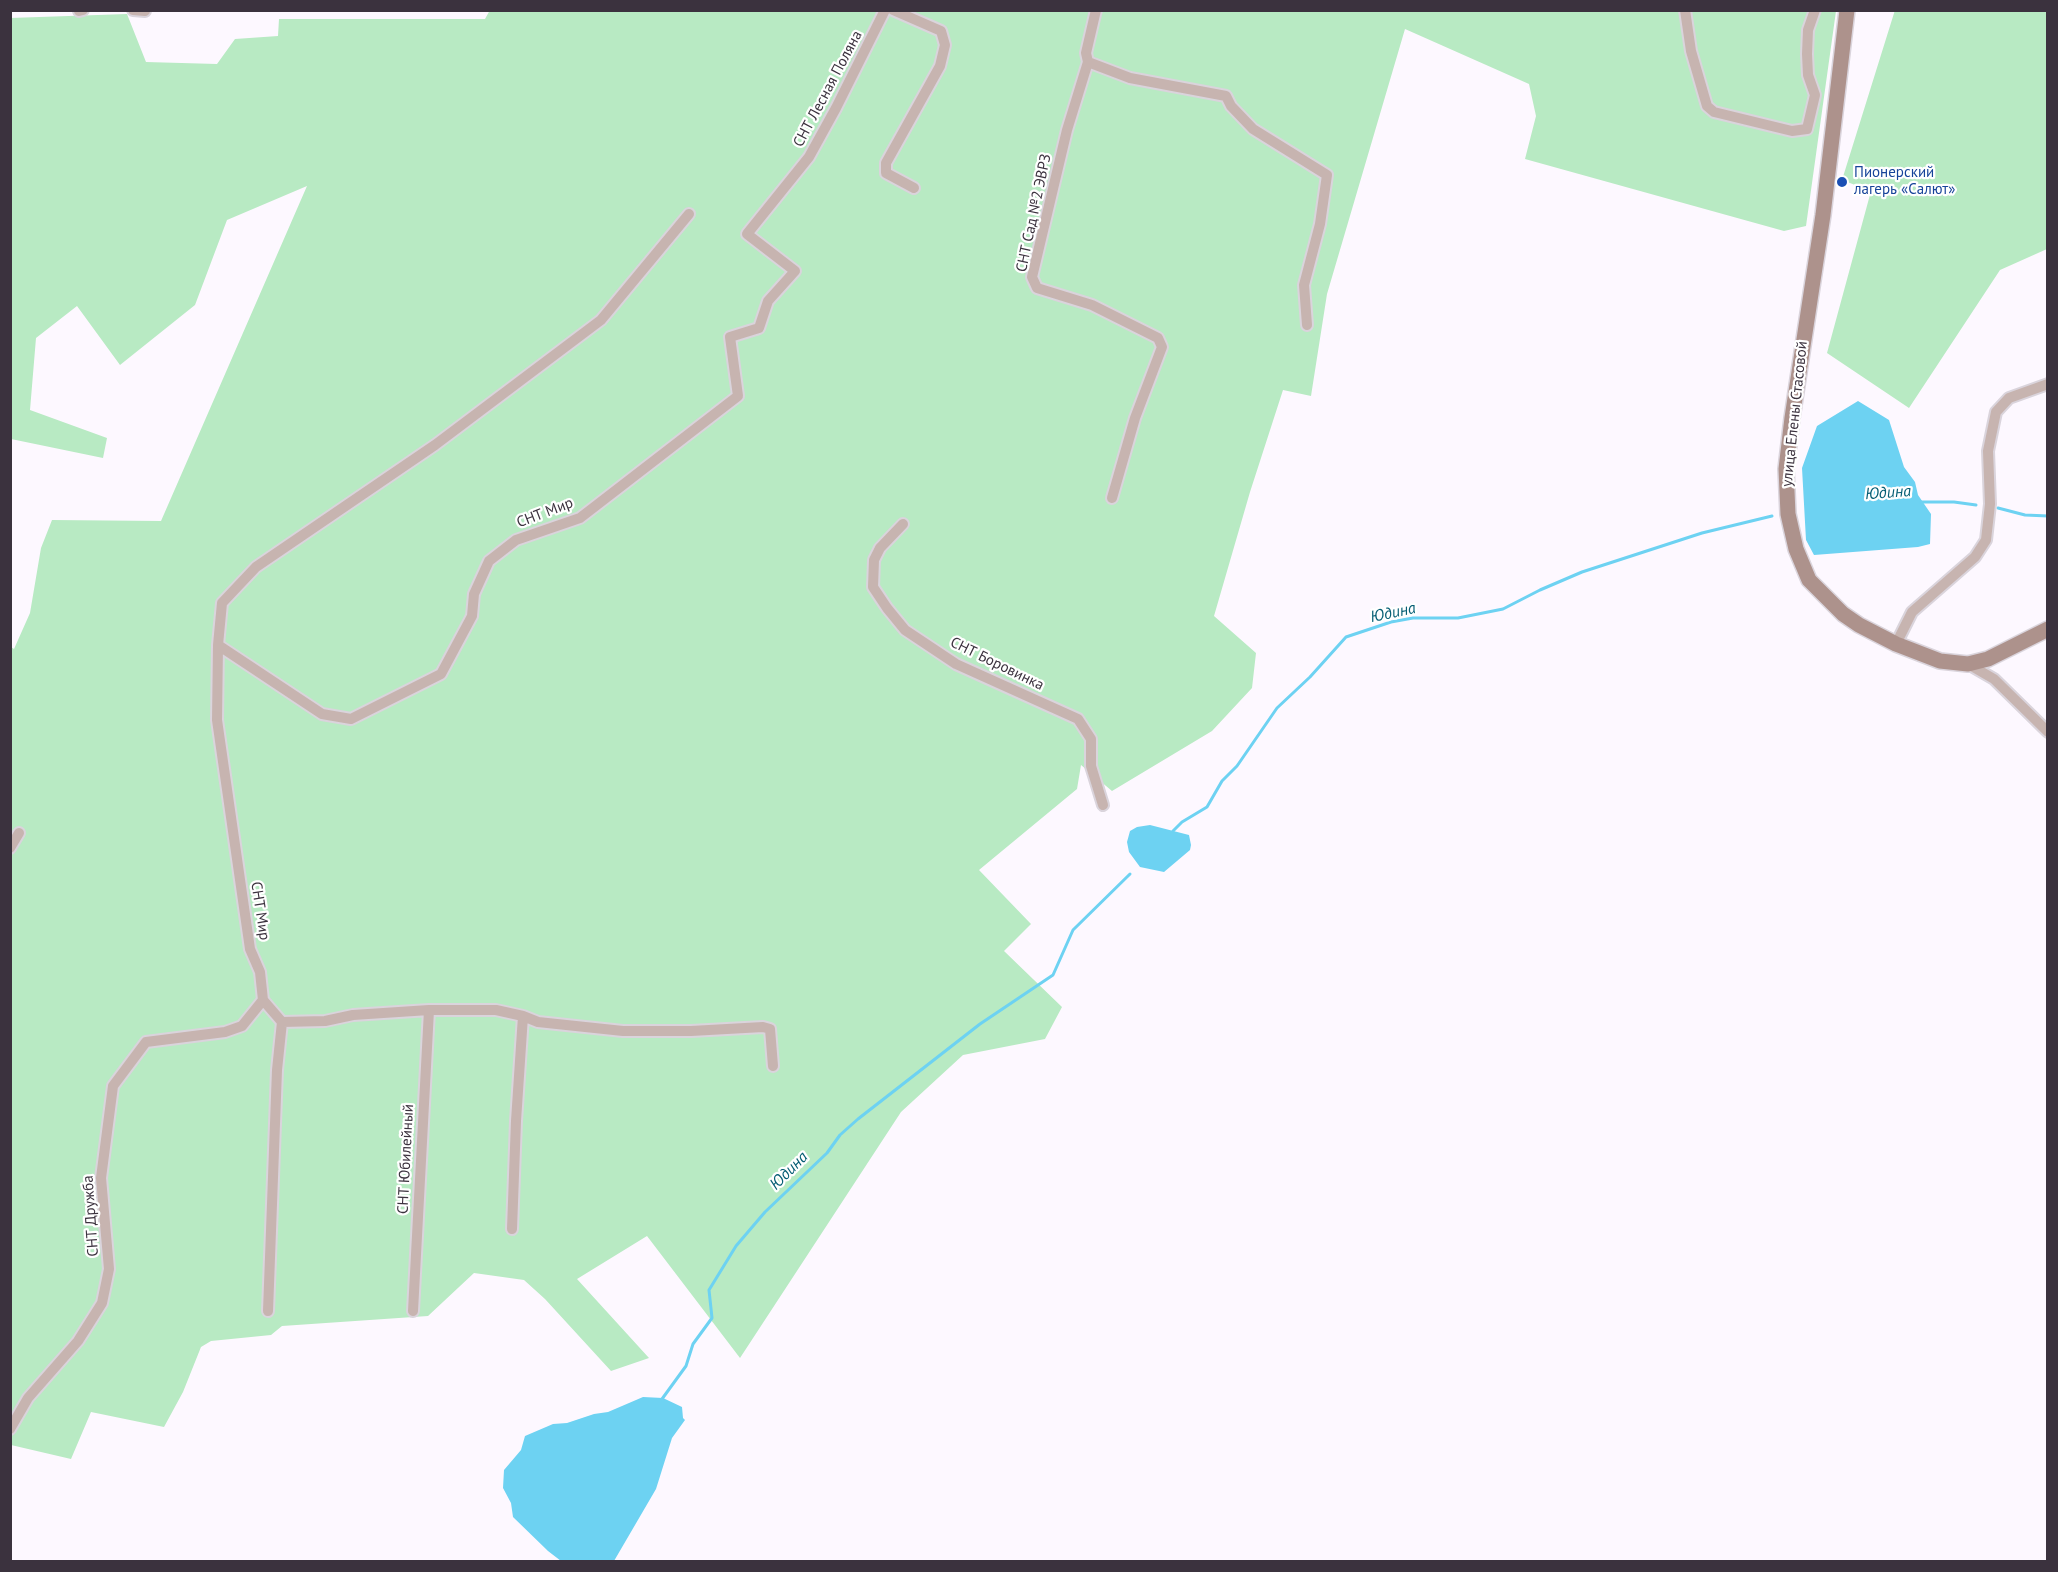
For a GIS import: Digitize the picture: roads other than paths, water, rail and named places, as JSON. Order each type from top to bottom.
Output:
[{"type":"main road","name":"улица Елены Стасовой","points":[[1847,10],[1823,215],[1786,469],[1788,514],[1796,549],[1809,580],[1843,614],[1896,644],[1940,662],[1968,664],[1988,660],[2048,629]]},
{"type":"street","points":[[78,11],[83,10]]},
{"type":"street","points":[[133,10],[145,11]]},
{"type":"street","name":"СНТ Лесная Поляна","points":[[747,234],[809,157],[885,10]]},
{"type":"street","points":[[892,10],[941,30],[945,45],[940,66],[886,163],[885,173],[914,189]]},
{"type":"street","name":"СНТ Сад №2 ЭВРЗ","points":[[1096,10],[1086,53],[1088,62],[1067,130],[1032,277],[1037,288],[1092,305],[1158,338],[1162,347],[1135,418],[1112,498]]},
{"type":"street","points":[[1685,10],[1691,51],[1707,106],[1714,112],[1792,131],[1808,129],[1815,94],[1808,75],[1807,54],[1808,30],[1814,11]]},
{"type":"street","points":[[1088,62],[1130,78],[1226,96],[1253,129],[1327,175],[1320,224],[1304,285],[1307,325]]},
{"type":"street","name":"СНТ Мир","points":[[263,1000],[260,972],[250,949],[217,720],[218,645],[222,603],[256,567],[435,445],[601,320],[689,214]]},
{"type":"street","name":"СНТ Мир","points":[[218,645],[322,714],[351,719],[441,674],[472,616],[474,594],[489,561],[516,540],[580,518],[738,396],[730,337],[759,328],[768,301],[795,271],[747,234]]},
{"type":"street","points":[[1896,644],[1912,612],[1975,557],[1986,540],[1990,504],[1988,451],[1996,412],[2008,398],[2048,384]]},
{"type":"street","name":"СНТ Боровинка","points":[[903,524],[880,548],[874,560],[873,586],[887,608],[905,630],[956,664],[1078,719],[1091,739],[1091,766],[1103,805]]},
{"type":"street","points":[[1968,664],[1994,679],[2048,732]]},
{"type":"street","points":[[10,848],[19,833]]},
{"type":"street","points":[[263,1000],[282,1022],[268,1311]]},
{"type":"street","name":"СНТ Дружба","points":[[10,1429],[28,1398],[78,1341],[102,1304],[109,1269],[101,1178],[112,1086],[146,1042],[234,1029],[242,1026],[263,1000]]},
{"type":"street","points":[[282,1022],[429,1010],[496,1010],[538,1022],[623,1031],[763,1028],[770,1029],[772,1066]]},
{"type":"street","name":"СНТ Юбилейный","points":[[413,1311],[429,1010]]},
{"type":"street","points":[[512,1229],[523,1016]]},
{"type":"water","points":[[1858,401],[1889,420],[1904,467],[1915,482],[1918,495],[1931,514],[1930,544],[1918,547],[1814,555],[1806,540],[1802,468],[1817,426]]},
{"type":"water","points":[[1150,825],[1189,835],[1190,850],[1164,872],[1140,867],[1129,852],[1127,842],[1130,831],[1137,827]]},
{"type":"water","points":[[643,1397],[663,1398],[682,1407],[685,1420],[672,1438],[656,1489],[614,1561],[561,1561],[513,1517],[511,1503],[503,1488],[504,1470],[521,1450],[525,1436],[553,1424],[567,1423],[608,1412]]},
{"type":"waterway","name":"Юдина","points":[[1921,502],[1976,505]]},
{"type":"waterway","name":"Юдина","points":[[1998,508],[2025,515],[2048,516]]},
{"type":"waterway","name":"Юдина","points":[[1173,831],[1182,822],[1207,807],[1222,781],[1237,766],[1277,708],[1310,677],[1346,637],[1391,622],[1413,618],[1458,618],[1503,609],[1582,572],[1702,533],[1772,516]]},
{"type":"waterway","name":"Юдина","points":[[662,1399],[686,1366],[693,1344],[712,1318],[709,1290],[736,1246],[765,1212],[827,1153],[840,1135],[858,1119],[980,1024],[1053,975],[1073,930],[1130,874]]},
{"type":"place","name":"Пионерский лагерь «Салют»","points":[[1842,182]]}]
